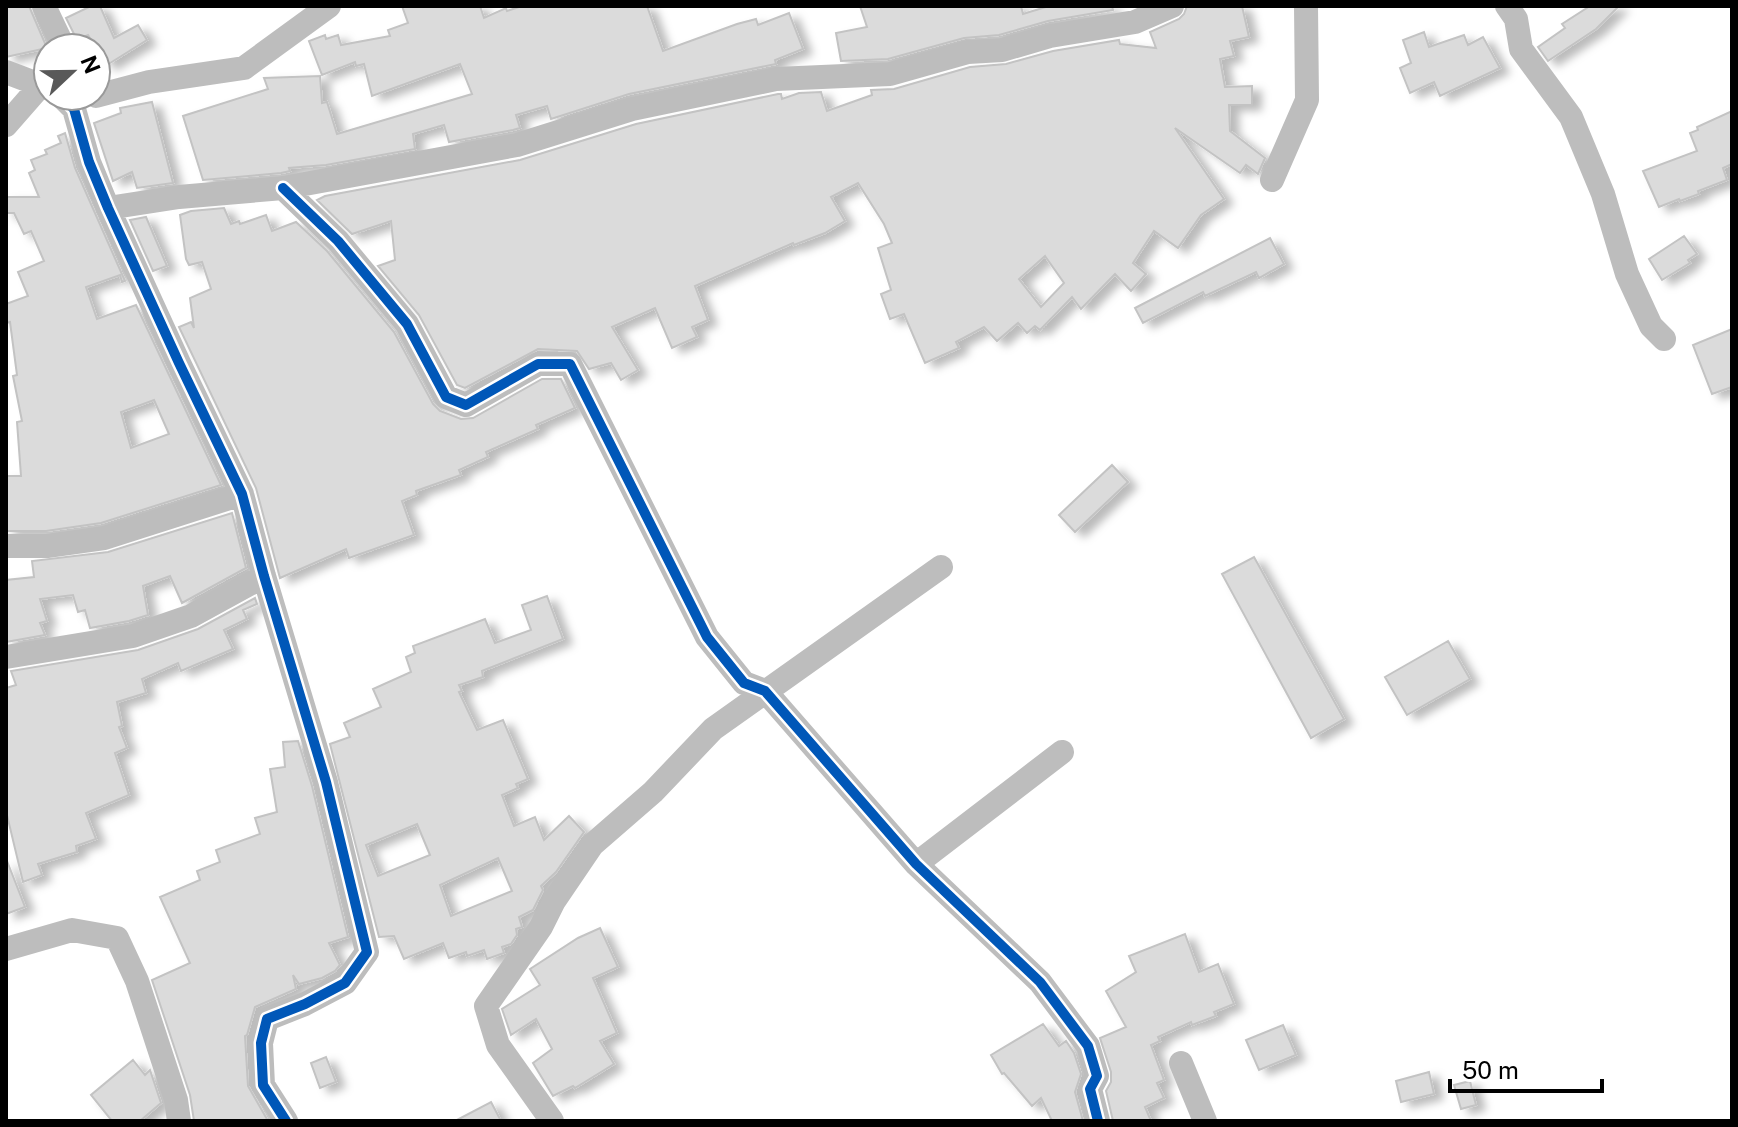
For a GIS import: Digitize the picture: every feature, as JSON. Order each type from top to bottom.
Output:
[{"type":"street","points":[[44,6],[56,32]]},
{"type":"street","points":[[112,92],[149,82],[244,68],[329,6]]},
{"type":"street","points":[[108,208],[179,197],[283,188],[517,145],[632,109],[776,79],[890,74],[968,52],[1002,50],[1050,36],[1135,22],[1172,6]]},
{"type":"street","points":[[1272,180],[1307,100],[1306,6]]},
{"type":"street","points":[[1507,6],[1516,19],[1521,49],[1571,117],[1603,194],[1627,274],[1651,326],[1664,339]]},
{"type":"street","points":[[6,72],[32,82]]},
{"type":"street","points":[[6,125],[32,106]]},
{"type":"street","points":[[75,112],[89,162],[108,208],[242,494],[326,782],[367,952],[345,983],[267,1019],[261,1043],[263,1085],[286,1121]]},
{"type":"street","points":[[283,188],[338,241],[407,324],[446,397],[466,405],[538,364],[570,364],[707,637],[744,683],[765,691],[916,864],[1040,982],[1088,1046],[1097,1076],[1090,1089],[1098,1121]]},
{"type":"street","points":[[6,546],[47,546],[104,538],[242,494]]},
{"type":"street","points":[[552,1121],[498,1045],[486,1006],[592,845],[653,792],[713,729],[941,567]]},
{"type":"street","points":[[6,657],[133,636],[191,616],[264,576]]},
{"type":"street","points":[[916,864],[1062,752]]},
{"type":"street","points":[[6,949],[72,930],[117,938],[137,981],[176,1100],[179,1121]]},
{"type":"street","points":[[1181,1063],[1205,1121]]},
{"type":"building","points":[[6,6],[29,6],[40,32],[32,32],[32,51],[6,57]]},
{"type":"building","points":[[91,6],[100,6],[111,32],[73,32],[66,18]]},
{"type":"building","points":[[402,6],[480,6],[484,18],[506,8],[507,11],[522,6],[647,6],[663,51],[737,24],[756,19],[758,25],[789,13],[803,49],[775,60],[776,64],[629,94],[551,119],[547,106],[516,115],[520,128],[513,130],[449,142],[444,125],[413,134],[415,149],[326,165],[289,168],[290,171],[281,173],[203,180],[183,116],[268,89],[264,78],[320,76],[322,103],[327,102],[337,134],[472,94],[460,64],[372,96],[364,64],[356,66],[355,62],[322,75],[309,41],[325,35],[326,39],[338,35],[341,45],[390,36],[388,30],[408,23]]},
{"type":"building","points":[[860,6],[1021,6],[1023,14],[1049,6],[1112,6],[1113,10],[1048,21],[999,35],[964,38],[888,59],[841,61],[836,33],[867,27]]},
{"type":"building","points":[[1187,6],[1242,6],[1249,37],[1230,41],[1234,56],[1220,59],[1225,87],[1252,86],[1252,105],[1229,105],[1230,131],[1265,158],[1258,174],[1246,165],[1240,173],[1175,128],[1224,199],[1201,215],[1178,248],[1154,231],[1133,263],[1146,274],[1131,291],[1115,274],[1081,309],[1072,297],[1040,330],[1035,326],[1027,333],[1018,323],[997,341],[984,327],[956,342],[959,348],[925,363],[904,314],[890,319],[881,294],[891,290],[878,248],[892,243],[884,224],[858,183],[831,197],[845,221],[825,233],[793,243],[695,286],[708,320],[692,327],[697,337],[672,348],[655,308],[612,327],[638,370],[621,380],[611,363],[589,369],[577,351],[538,349],[465,388],[457,385],[419,315],[378,266],[395,260],[391,221],[352,234],[317,200],[520,160],[636,124],[778,94],[782,99],[799,93],[821,92],[827,111],[872,95],[871,90],[894,89],[970,67],[1006,64],[1053,51],[1119,40],[1120,44],[1156,48],[1150,32],[1184,14]],"holes":[[[1045,256],[1064,283],[1041,307],[1019,279]]]},
{"type":"building","points":[[1590,6],[1619,6],[1596,29],[1548,61],[1538,47],[1565,28],[1562,24]]},
{"type":"building","points":[[138,25],[147,40],[112,62],[112,33],[114,38]]},
{"type":"building","points":[[1424,32],[1429,47],[1464,35],[1468,45],[1483,37],[1500,68],[1440,96],[1434,82],[1410,93],[1400,68],[1411,63],[1403,40]]},
{"type":"building","points":[[152,102],[173,183],[137,188],[132,172],[113,181],[94,123],[121,113],[120,108]]},
{"type":"building","points":[[1732,111],[1732,164],[1723,168],[1727,180],[1698,191],[1699,194],[1659,207],[1643,171],[1697,151],[1690,133]]},
{"type":"building","points":[[65,133],[75,168],[125,281],[122,282],[120,275],[86,287],[97,319],[136,305],[221,485],[101,523],[46,531],[6,531],[6,476],[21,476],[17,422],[22,421],[13,376],[17,375],[10,322],[6,323],[6,304],[28,296],[18,272],[44,261],[31,231],[24,234],[14,213],[6,213],[6,197],[39,197],[29,173],[35,170],[31,160],[47,154],[45,150],[61,143],[58,136]],"holes":[[[154,400],[169,434],[131,448],[121,412]]]},
{"type":"building","points":[[224,208],[231,224],[266,215],[272,231],[296,222],[327,251],[394,332],[433,404],[440,411],[461,419],[473,418],[542,379],[561,379],[575,408],[536,425],[538,429],[486,452],[488,457],[459,470],[461,475],[416,491],[417,495],[402,501],[414,535],[349,558],[346,549],[280,578],[256,488],[179,327],[191,322],[194,328],[190,298],[211,289],[202,262],[189,265],[186,259],[180,215]]},
{"type":"building","points":[[146,217],[167,266],[153,271],[130,220]]},
{"type":"building","points":[[1684,236],[1697,254],[1688,260],[1690,263],[1662,280],[1649,259]]},
{"type":"building","points":[[1270,238],[1284,264],[1259,278],[1256,272],[1205,296],[1203,292],[1143,323],[1135,308]]},
{"type":"building","points":[[1732,329],[1732,387],[1712,394],[1693,345]]},
{"type":"building","points":[[1112,465],[1128,482],[1075,532],[1059,515]]},
{"type":"building","points":[[232,513],[246,568],[182,603],[170,576],[143,586],[148,615],[90,628],[85,610],[78,612],[73,595],[40,599],[47,621],[40,623],[45,635],[6,642],[6,580],[34,577],[32,561],[108,552]]},
{"type":"building","points":[[1254,557],[1344,719],[1311,738],[1222,574]]},
{"type":"building","points":[[547,596],[563,639],[482,671],[483,677],[459,685],[462,691],[459,692],[477,730],[503,720],[528,779],[516,784],[518,788],[502,795],[514,826],[535,817],[544,840],[569,816],[584,832],[556,872],[541,886],[543,890],[533,910],[519,917],[522,927],[516,929],[517,935],[511,944],[502,947],[504,953],[487,959],[484,950],[449,958],[443,943],[404,959],[394,936],[379,937],[330,744],[350,737],[344,723],[381,707],[373,689],[411,672],[406,657],[415,653],[413,646],[485,619],[495,643],[531,630],[522,605]],"holes":[[[417,824],[430,855],[378,876],[366,845]],[[498,858],[512,891],[451,916],[440,885]]]},
{"type":"building","points":[[255,598],[257,604],[243,610],[247,619],[224,630],[233,649],[181,671],[178,663],[142,679],[146,693],[117,702],[122,726],[119,727],[127,748],[115,753],[129,795],[86,813],[96,839],[76,846],[77,852],[38,864],[42,875],[23,882],[6,811],[6,688],[16,685],[11,671],[138,650],[198,629]]},
{"type":"building","points":[[1448,641],[1470,679],[1407,715],[1385,677]]},
{"type":"building","points":[[298,741],[312,786],[348,937],[329,943],[340,965],[335,971],[299,984],[293,975],[296,989],[255,1007],[245,1036],[248,1086],[268,1121],[194,1121],[190,1095],[152,980],[190,963],[160,897],[200,880],[197,871],[220,862],[216,850],[260,834],[255,818],[277,812],[270,769],[285,767],[283,742]]},
{"type":"building","points":[[6,862],[25,907],[6,914]]},
{"type":"building","points":[[600,928],[618,967],[593,978],[617,1033],[600,1041],[614,1064],[575,1088],[573,1086],[553,1096],[533,1063],[552,1049],[536,1019],[511,1035],[502,1009],[540,985],[530,969],[578,938]]},
{"type":"building","points":[[1185,934],[1199,972],[1218,964],[1234,1004],[1214,1012],[1216,1016],[1192,1025],[1191,1022],[1158,1037],[1160,1041],[1151,1045],[1164,1080],[1157,1083],[1164,1098],[1145,1107],[1151,1121],[1113,1121],[1106,1091],[1111,1082],[1111,1072],[1100,1038],[1126,1027],[1106,991],[1136,972],[1129,956]]},
{"type":"building","points":[[1043,1024],[1059,1046],[1066,1041],[1074,1053],[1081,1074],[1075,1092],[1083,1121],[1052,1121],[1041,1098],[1032,1106],[1002,1074],[991,1055]]},
{"type":"building","points":[[1283,1025],[1296,1055],[1259,1070],[1246,1040]]},
{"type":"building","points":[[326,1057],[336,1082],[320,1088],[311,1063]]},
{"type":"building","points":[[133,1060],[145,1075],[150,1070],[161,1103],[140,1121],[112,1121],[91,1095]]},
{"type":"building","points":[[1429,1072],[1434,1094],[1401,1102],[1396,1081]]},
{"type":"building","points":[[1470,1081],[1476,1105],[1461,1109],[1454,1085]]},
{"type":"building","points":[[491,1102],[501,1121],[455,1121]]},
{"type":"cycle path","points":[[75,112],[89,162],[108,208],[242,494],[326,782],[367,952],[345,983],[267,1019],[261,1043],[263,1085],[286,1121]]},
{"type":"cycle path","points":[[283,188],[338,241],[407,324],[446,397],[466,405],[538,364],[570,364],[707,637],[744,683],[765,691],[916,864],[1040,982],[1088,1046],[1097,1076],[1090,1089],[1098,1121]]}]
